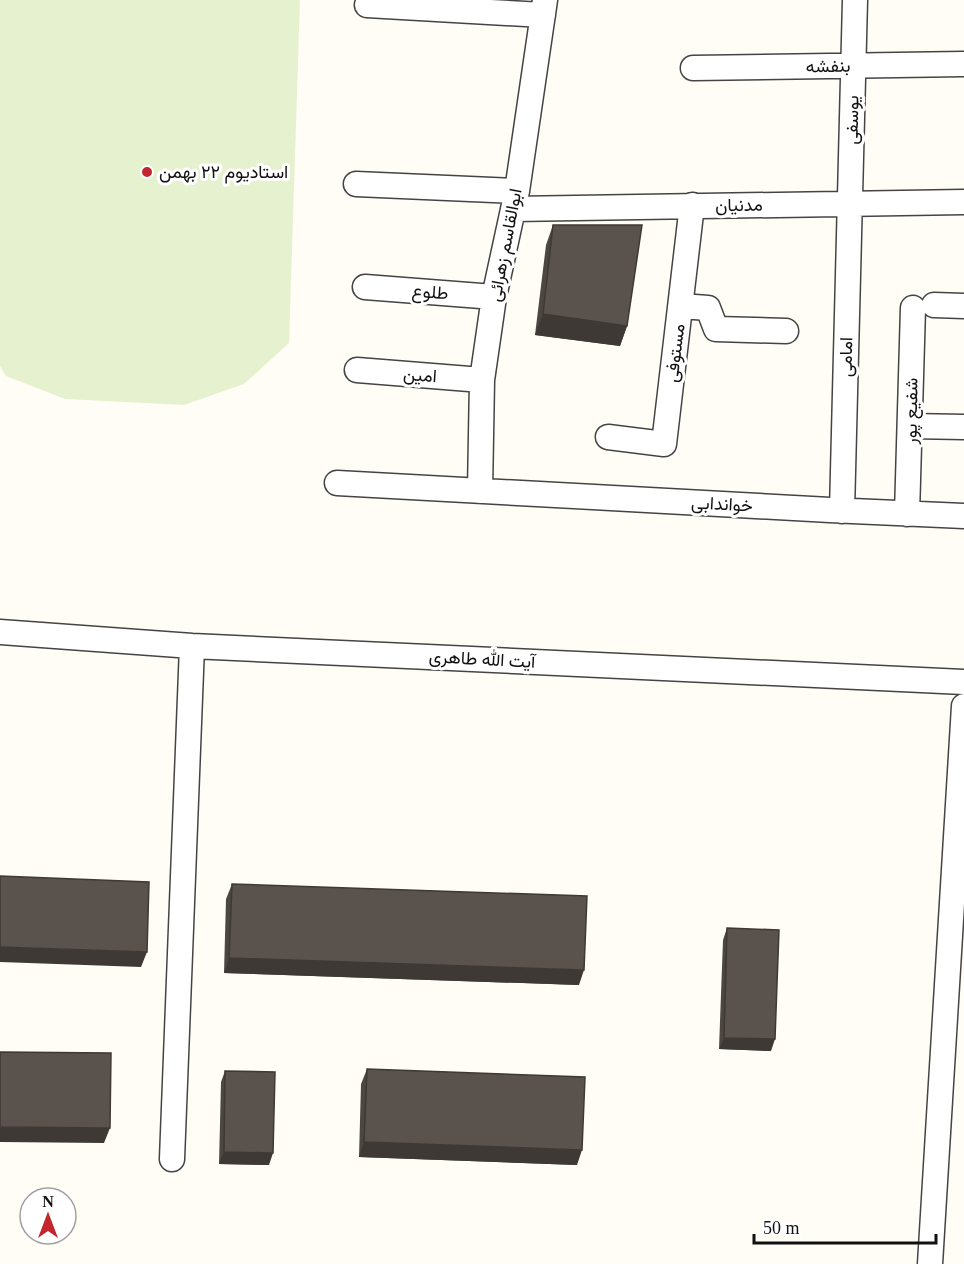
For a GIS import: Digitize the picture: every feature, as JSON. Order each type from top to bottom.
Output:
[{"type":"street","name":"یوسفی","points":[[850,203],[855,0]]},
{"type":"street","points":[[367,5],[544,8]]},
{"type":"street","name":"ابوالقاسم زهرائی","points":[[480,491],[482,380],[494,297],[515,200],[544,8]]},
{"type":"street","name":"بنفشه","points":[[693,68],[964,64]]},
{"type":"street","name":"مدنیان","points":[[356,184],[515,200],[692,205],[964,202]]},
{"type":"street","name":"امامی","points":[[842,511],[850,203]]},
{"type":"street","name":"مستوفی","points":[[608,437],[664,444],[692,205]]},
{"type":"street","name":"طلوع","points":[[365,288],[494,297]]},
{"type":"street","points":[[681,306],[708,308],[716,330],[786,331]]},
{"type":"street","name":"شفیع پور","points":[[907,514],[910,426],[923,307],[964,306]]},
{"type":"street","name":"امین","points":[[357,370],[482,380]]},
{"type":"street","points":[[910,426],[964,427]]},
{"type":"street","name":"خواندابی","points":[[337,483],[964,516]]},
{"type":"street","name":"آیت الله طاهری","points":[[0,632],[192,646],[964,682]]},
{"type":"street","points":[[172,1159],[192,646]]},
{"type":"street","points":[[930,1264],[964,706]]},
{"type":"green space","name":"استادیوم ۲۲ بهمن","points":[[0,0],[300,0],[289,343],[244,384],[184,405],[65,399],[6,376],[0,366]]},
{"type":"building","points":[[553,225],[642,225],[627,326],[543,314]]},
{"type":"building","points":[[0,876],[149,882],[147,952],[0,947]]},
{"type":"building","points":[[232,884],[587,896],[584,970],[229,958]]},
{"type":"building","points":[[727,928],[779,930],[775,1039],[724,1038]]},
{"type":"building","points":[[0,1052],[111,1053],[110,1128],[0,1127]]},
{"type":"building","points":[[367,1069],[585,1077],[582,1150],[364,1142]]},
{"type":"building","points":[[225,1071],[275,1072],[273,1153],[224,1152]]},
{"type":"place","name":"استادیوم ۲۲ بهمن","points":[[147,172]]}]
